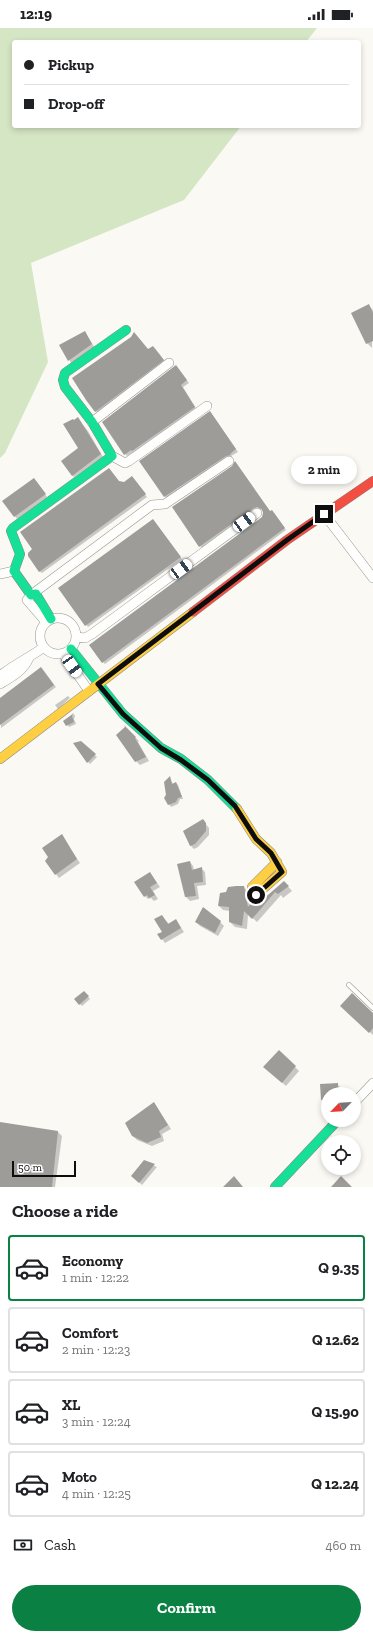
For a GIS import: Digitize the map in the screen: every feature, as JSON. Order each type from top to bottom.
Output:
[{"type":"street","points":[[126,330],[65,373],[63,380],[66,387],[92,422],[112,456],[125,463],[130,461],[207,406]]},
{"type":"street","points":[[92,422],[169,363]]},
{"type":"street","points":[[14,571],[20,554],[11,534],[13,528],[112,456]]},
{"type":"street","points":[[32,595],[152,505],[165,504],[229,461]]},
{"type":"street","points":[[0,759],[287,540],[373,480]]},
{"type":"street","points":[[76,638],[85,638],[92,634],[257,513]]},
{"type":"street","points":[[324,514],[373,578]]},
{"type":"street","points":[[0,574],[14,571]]},
{"type":"street","points":[[14,571],[32,595],[36,594],[48,620]]},
{"type":"street","points":[[63,619],[68,621],[73,626],[76,638],[67,651],[54,654],[49,652],[44,647],[40,638],[40,632],[48,620],[63,619]]},
{"type":"street","points":[[0,676],[44,647]]},
{"type":"street","points":[[67,651],[98,684],[123,714],[161,748],[181,760],[208,780],[235,806],[256,839],[271,853],[277,862]]},
{"type":"street","points":[[67,651],[89,691]]},
{"type":"street","points":[[0,684],[17,674],[26,666],[29,658]]},
{"type":"street","points":[[361,1096],[373,1083]]},
{"type":"street","points":[[275,1187],[331,1127]]},
{"type":"lane","points":[[349,985],[373,1008]]},
{"type":"green space","points":[[0,28],[317,28],[308,40],[12,40],[12,128],[239,128],[184,200],[31,263],[48,362],[5,453],[0,458]]},
{"type":"building","points":[[369,304],[373,313],[373,341],[366,344],[351,313]]},
{"type":"building","points":[[85,331],[92,344],[68,361],[59,345]]},
{"type":"building","points":[[134,332],[148,349],[153,346],[164,360],[95,412],[72,378],[131,337]]},
{"type":"building","points":[[176,365],[187,380],[181,385],[195,407],[124,455],[102,422]]},
{"type":"building","points":[[210,411],[236,449],[230,454],[231,455],[226,456],[164,497],[139,461]]},
{"type":"building","points":[[78,417],[101,454],[72,476],[61,461],[78,448],[63,424]]},
{"type":"building","points":[[235,461],[270,511],[272,510],[285,528],[102,663],[89,645],[262,517],[262,509],[257,507],[254,508],[199,547],[172,507],[232,466]]},
{"type":"building","points":[[109,468],[119,481],[124,482],[132,476],[146,494],[39,572],[28,556],[28,553],[32,549],[20,532]]},
{"type":"building","points":[[34,478],[46,494],[14,517],[2,501]]},
{"type":"building","points":[[153,519],[181,557],[85,626],[58,588]]},
{"type":"building","points":[[41,667],[54,685],[0,725],[0,698]]},
{"type":"building","points":[[74,713],[72,716],[74,722],[66,726],[63,721]]},
{"type":"building","points":[[124,725],[136,737],[135,738],[146,757],[135,762],[116,735],[125,727]]},
{"type":"building","points":[[81,741],[96,754],[87,763],[73,743]]},
{"type":"building","points":[[170,776],[172,784],[176,782],[182,797],[178,798],[176,802],[168,805],[164,798],[166,795],[164,782]]},
{"type":"building","points":[[203,819],[206,823],[206,831],[195,844],[190,846],[183,831]]},
{"type":"building","points":[[62,834],[77,859],[55,875],[45,861],[48,857],[42,848]]},
{"type":"building","points":[[190,861],[192,870],[202,867],[203,882],[194,883],[196,896],[185,897],[177,864]]},
{"type":"building","points":[[150,872],[157,883],[150,887],[155,895],[149,898],[147,895],[144,897],[134,882]]},
{"type":"building","points":[[284,881],[289,886],[278,894],[275,892],[252,919],[244,911],[242,926],[229,922],[229,907],[218,906],[220,893],[226,892],[228,887],[244,886],[248,907],[252,902],[261,901]]},
{"type":"building","points":[[203,907],[221,921],[215,933],[195,922]]},
{"type":"building","points":[[162,915],[168,924],[176,919],[181,928],[161,940],[157,934],[162,932],[154,919]]},
{"type":"building","points":[[84,991],[89,996],[79,1005],[74,999]]},
{"type":"building","points":[[352,993],[373,1013],[373,1028],[369,1033],[340,1006]]},
{"type":"building","points":[[279,1050],[296,1066],[282,1083],[263,1067]]},
{"type":"building","points":[[338,1083],[338,1087],[321,1087],[321,1100],[320,1084]]},
{"type":"building","points":[[154,1102],[168,1125],[159,1131],[161,1137],[147,1143],[132,1136],[125,1123]]},
{"type":"building","points":[[0,1122],[58,1131],[52,1187],[0,1187]]},
{"type":"building","points":[[144,1160],[155,1164],[139,1183],[131,1176]]},
{"type":"building","points":[[234,1176],[243,1187],[223,1187]]},
{"type":"building","points":[[341,1176],[352,1187],[331,1187]]},
{"type":"traffic: fast","points":[[51,619],[36,594],[31,595],[14,571],[20,554],[11,531],[13,528],[112,456],[92,422],[65,387],[63,380],[65,373],[126,330]]},
{"type":"traffic: fast","points":[[71,649],[123,714],[161,748],[181,759],[208,780],[237,809]]},
{"type":"traffic: fast","points":[[275,1187],[331,1127]]},
{"type":"traffic: slow","points":[[0,759],[193,612]]},
{"type":"traffic: slow","points":[[237,809],[256,839],[271,853],[282,872],[256,895],[253,894],[252,887],[277,862]]},
{"type":"traffic: jam","points":[[193,612],[287,540],[373,481]]},
{"type":"route","points":[[256,895],[282,872],[271,853],[256,839],[235,806],[208,780],[181,760],[161,748],[123,714],[98,684],[287,540],[324,514]]}]
